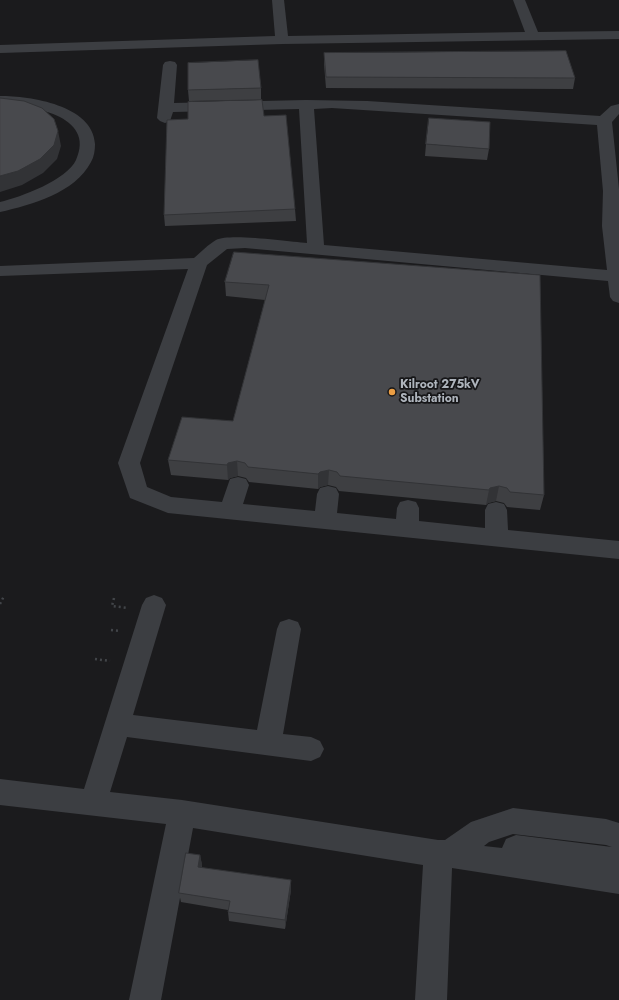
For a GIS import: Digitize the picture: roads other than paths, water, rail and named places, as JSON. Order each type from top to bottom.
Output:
[{"type":"street","points":[[278,0],[282,40]]},
{"type":"street","points":[[519,0],[533,36]]},
{"type":"street","points":[[0,49],[282,40],[367,33],[533,36],[619,35]]},
{"type":"street","points":[[170,65],[166,113],[306,104],[367,105],[604,121],[616,109],[619,108]]},
{"type":"street","points":[[0,100],[35,103],[62,112],[81,125],[88,142],[84,161],[66,180],[38,196],[0,207]]},
{"type":"street","points":[[306,104],[316,250]]},
{"type":"street","points":[[604,121],[615,192],[616,276],[619,297]]},
{"type":"street","points":[[616,276],[245,243],[222,244],[199,263],[129,463],[138,492],[168,505],[325,521],[408,519],[497,538],[619,550]]},
{"type":"street","points":[[0,271],[199,263]]},
{"type":"street","points":[[230,511],[238,485]]},
{"type":"street","points":[[325,521],[328,494]]},
{"type":"street","points":[[496,510],[497,538]]},
{"type":"street","points":[[93,803],[154,605]]},
{"type":"street","points":[[268,743],[289,629]]},
{"type":"street","points":[[117,724],[311,749]]},
{"type":"street","points":[[0,792],[182,813],[461,849],[619,862]]},
{"type":"street","points":[[145,1000],[182,813]]},
{"type":"street","points":[[431,1000],[461,849],[481,831],[513,821],[606,832],[619,836]]},
{"type":"street","points":[[461,849],[619,880]]},
{"type":"place","name":"Kilroot 275kV Substation","points":[[392,392]]}]
